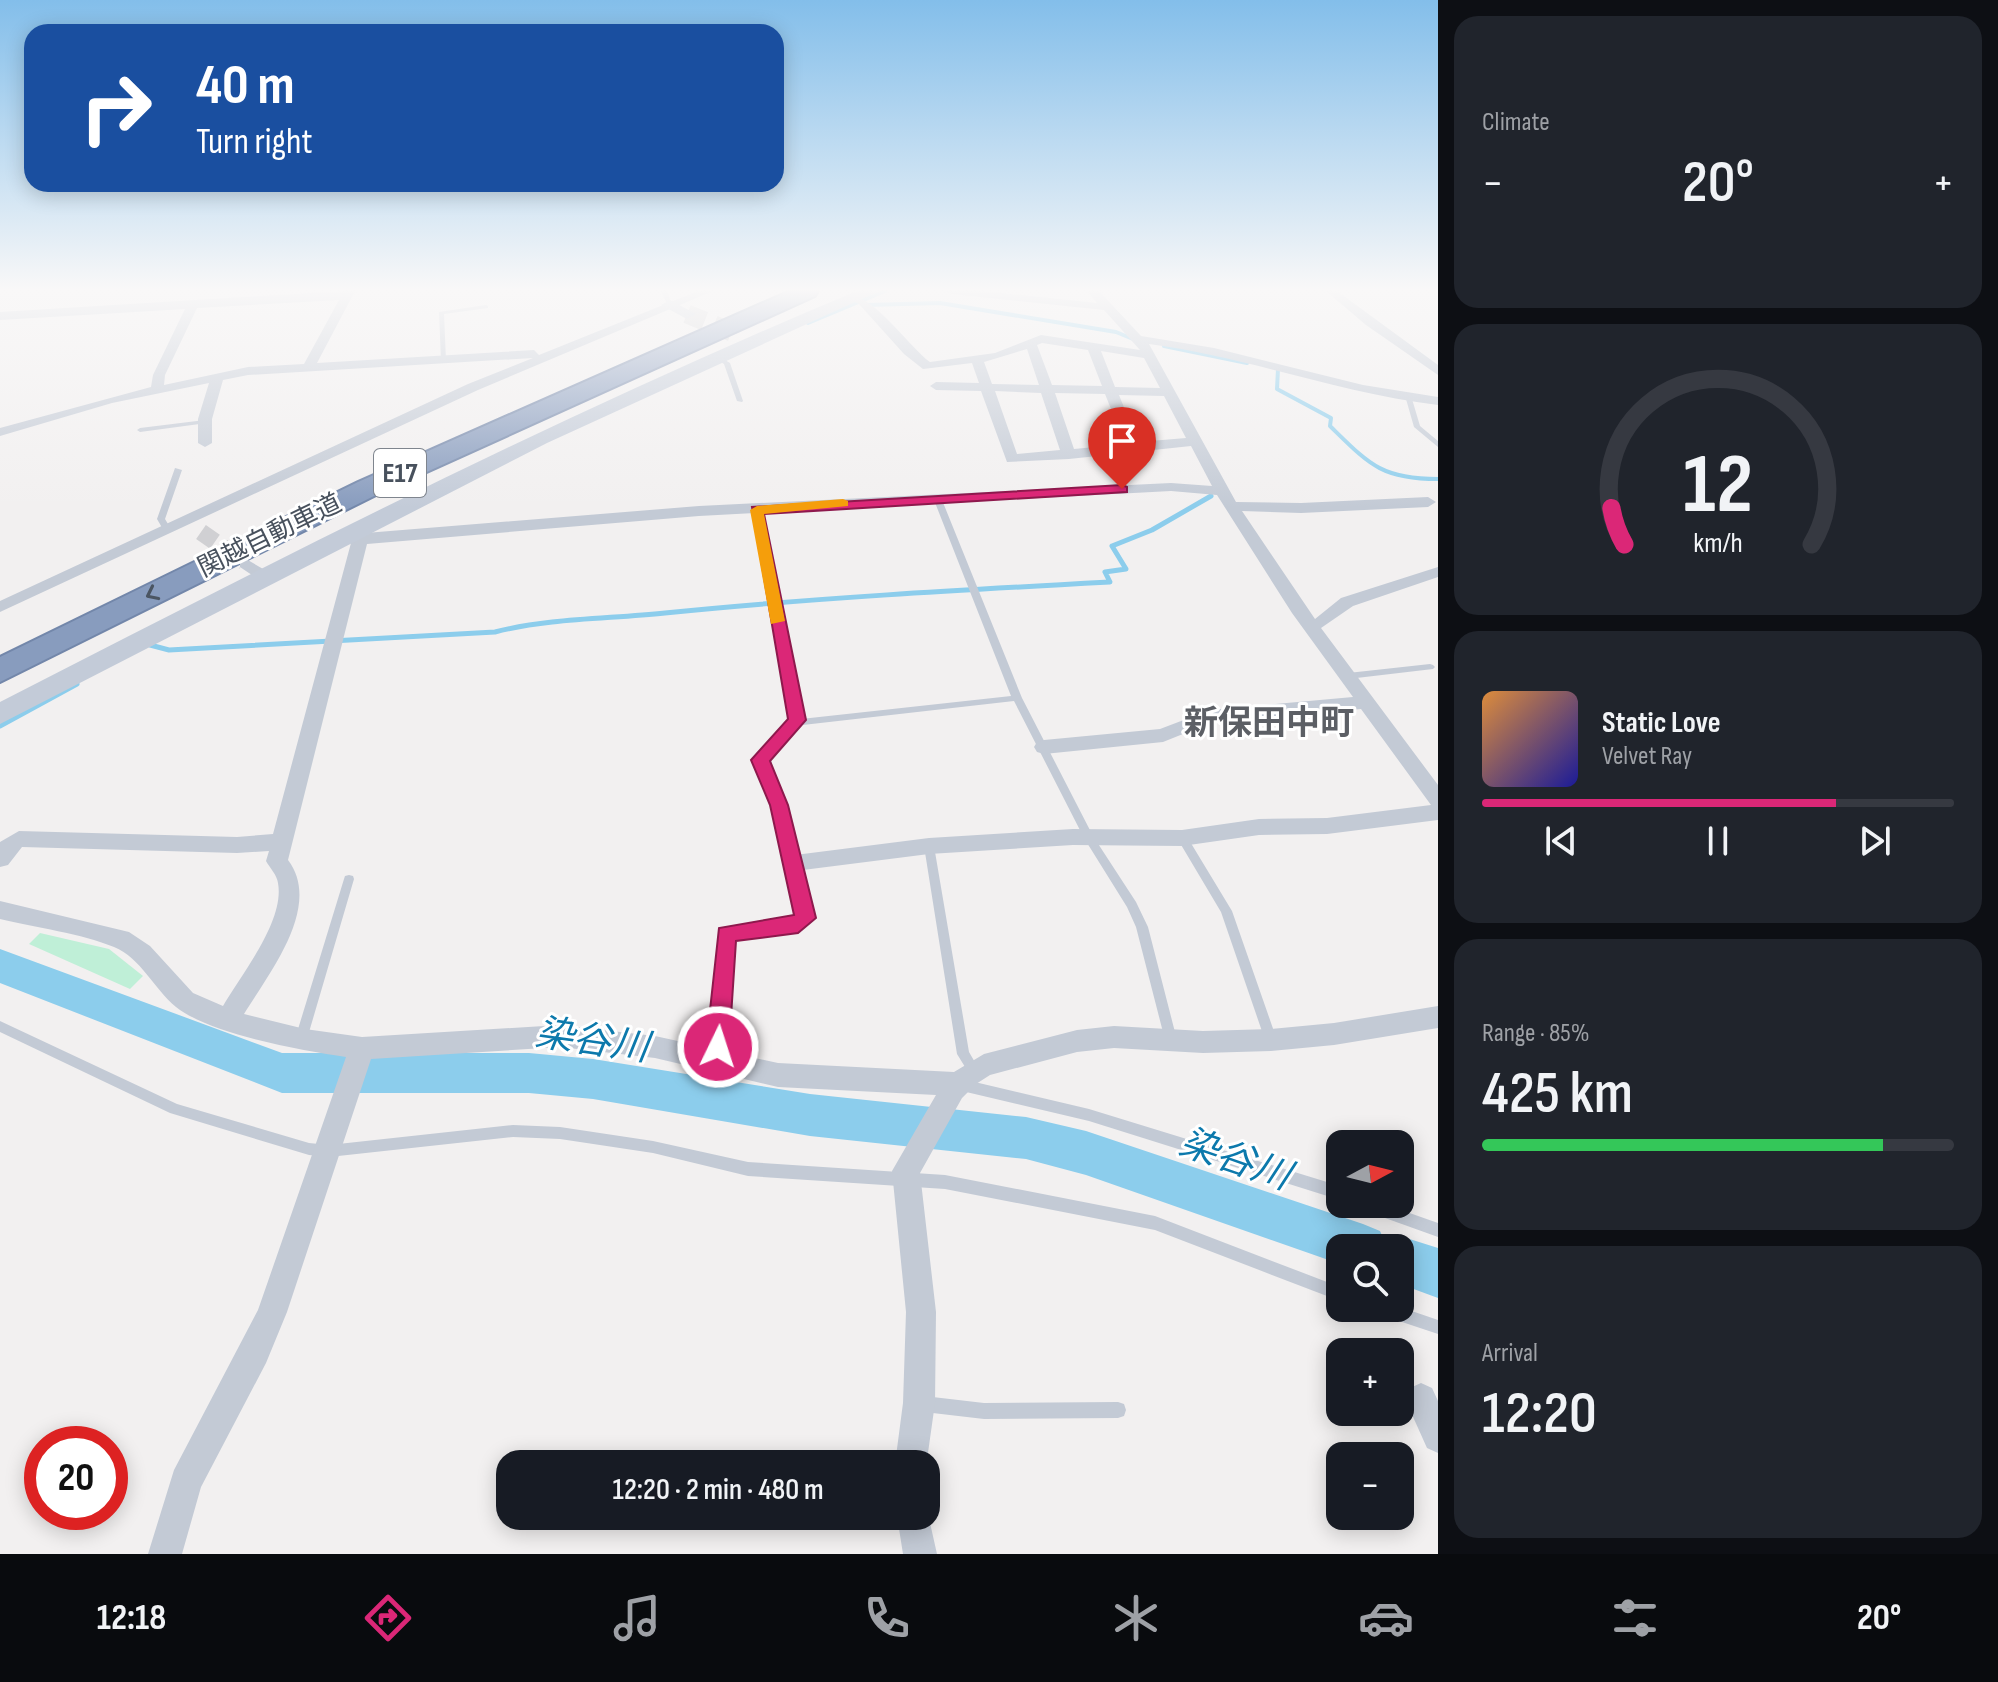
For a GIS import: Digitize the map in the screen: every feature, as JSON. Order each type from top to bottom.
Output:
[{"type":"highway","name":"関越自動車道","points":[[0,646],[354,474],[599,364]]},
{"type":"highway","name":"関越自動車道","points":[[0,671],[368,488],[639,364]]},
{"type":"street","points":[[157,390],[164,364]]},
{"type":"street","points":[[0,432],[217,377],[376,364]]},
{"type":"street","points":[[0,607],[529,364]]},
{"type":"street","points":[[0,714],[255,570],[349,538],[534,439],[705,364]]},
{"type":"street","points":[[978,364],[1010,458],[1069,455],[1195,441]]},
{"type":"street","points":[[1038,364],[1069,455]]},
{"type":"street","points":[[1099,364],[1134,449]]},
{"type":"street","points":[[1155,364],[1222,491],[1310,626],[1438,800]]},
{"type":"street","points":[[1262,364],[1369,392],[1438,401]]},
{"type":"street","points":[[205,443],[205,422],[217,377]]},
{"type":"street","points":[[936,386],[1170,392]]},
{"type":"street","points":[[349,538],[699,511],[1171,487],[1222,491]]},
{"type":"street","points":[[1232,506],[1301,508],[1428,502]]},
{"type":"street","points":[[186,521],[201,532]]},
{"type":"street","points":[[228,1020],[283,920],[289,881],[277,861],[349,538]]},
{"type":"street","points":[[1310,626],[1321,623],[1347,602],[1438,572]]},
{"type":"street","points":[[1044,747],[1163,735],[1210,716],[1368,702]]},
{"type":"street","points":[[795,863],[929,846],[1089,838],[1182,838],[1259,827],[1327,826],[1438,812]]},
{"type":"street","points":[[0,859],[13,841],[19,839],[237,845],[281,842]]},
{"type":"street","points":[[0,910],[121,939],[142,953],[185,1000],[228,1020],[360,1052],[560,1036],[639,1045],[778,1075],[965,1078],[1058,1043],[1114,1037],[1271,1040],[1334,1034],[1438,1017]]},
{"type":"street","points":[[165,1554],[186,1482],[255,1352],[272,1312],[331,1146],[360,1052]]},
{"type":"street","points":[[913,1450],[919,1403],[920,1287],[907,1180],[908,1165],[965,1078]]},
{"type":"street","points":[[1421,1399],[1438,1437]]},
{"type":"street","points":[[916,1530],[920,1554]]},
{"type":"lane","points":[[727,364],[740,401]]},
{"type":"lane","points":[[1409,399],[1417,427],[1438,445]]},
{"type":"lane","points":[[140,430],[205,422]]},
{"type":"lane","points":[[167,529],[161,519],[178,470]]},
{"type":"lane","points":[[938,500],[1017,698],[1089,838],[1132,905],[1142,927],[1171,1040]]},
{"type":"lane","points":[[757,510],[797,720]]},
{"type":"lane","points":[[1348,676],[1430,667]]},
{"type":"lane","points":[[715,1062],[726,934],[803,922],[804,906],[795,863],[775,792],[760,760],[797,720],[1017,698]]},
{"type":"lane","points":[[1182,838],[1226,911],[1271,1040]]},
{"type":"lane","points":[[929,846],[965,1078],[1326,1189]]},
{"type":"lane","points":[[301,1039],[349,879]]},
{"type":"lane","points":[[0,1026],[175,1109],[266,1139],[331,1146],[513,1131],[560,1133],[653,1147],[748,1169],[945,1182],[1023,1194],[1155,1223],[1326,1289]]},
{"type":"lane","points":[[1404,1218],[1438,1230]]},
{"type":"lane","points":[[1414,1319],[1438,1327]]},
{"type":"lane","points":[[919,1403],[984,1411],[1118,1410]]},
{"type":"green space","points":[[40,933],[109,949],[143,976],[130,989],[29,944]]},
{"type":"waterway","points":[[1278,369],[1277,389],[1331,418],[1330,426],[1377,467],[1403,476],[1438,479]]},
{"type":"waterway","points":[[150,645],[169,650],[495,632],[558,621],[776,603],[1110,582],[1105,572],[1126,569],[1112,546],[1152,530],[1211,496]]},
{"type":"waterway","points":[[0,726],[77,684]]},
{"type":"waterway","name":"染谷川","points":[[0,966],[282,1073],[529,1073],[593,1079],[810,1115],[1026,1138],[1086,1153],[1326,1235]]},
{"type":"waterway","name":"染谷川","points":[[1414,1265],[1438,1273]]},
{"type":"tunnel","points":[[201,532],[244,562]]},
{"type":"slow traffic","points":[[777,621],[757,510],[843,504]]},
{"type":"district","name":"新保田中町","points":[[1269,723]]},
{"type":"route","points":[[718,1047],[726,934],[798,924],[805,918],[795,863],[779,805],[760,760],[797,720],[757,510],[1122,489]]}]
